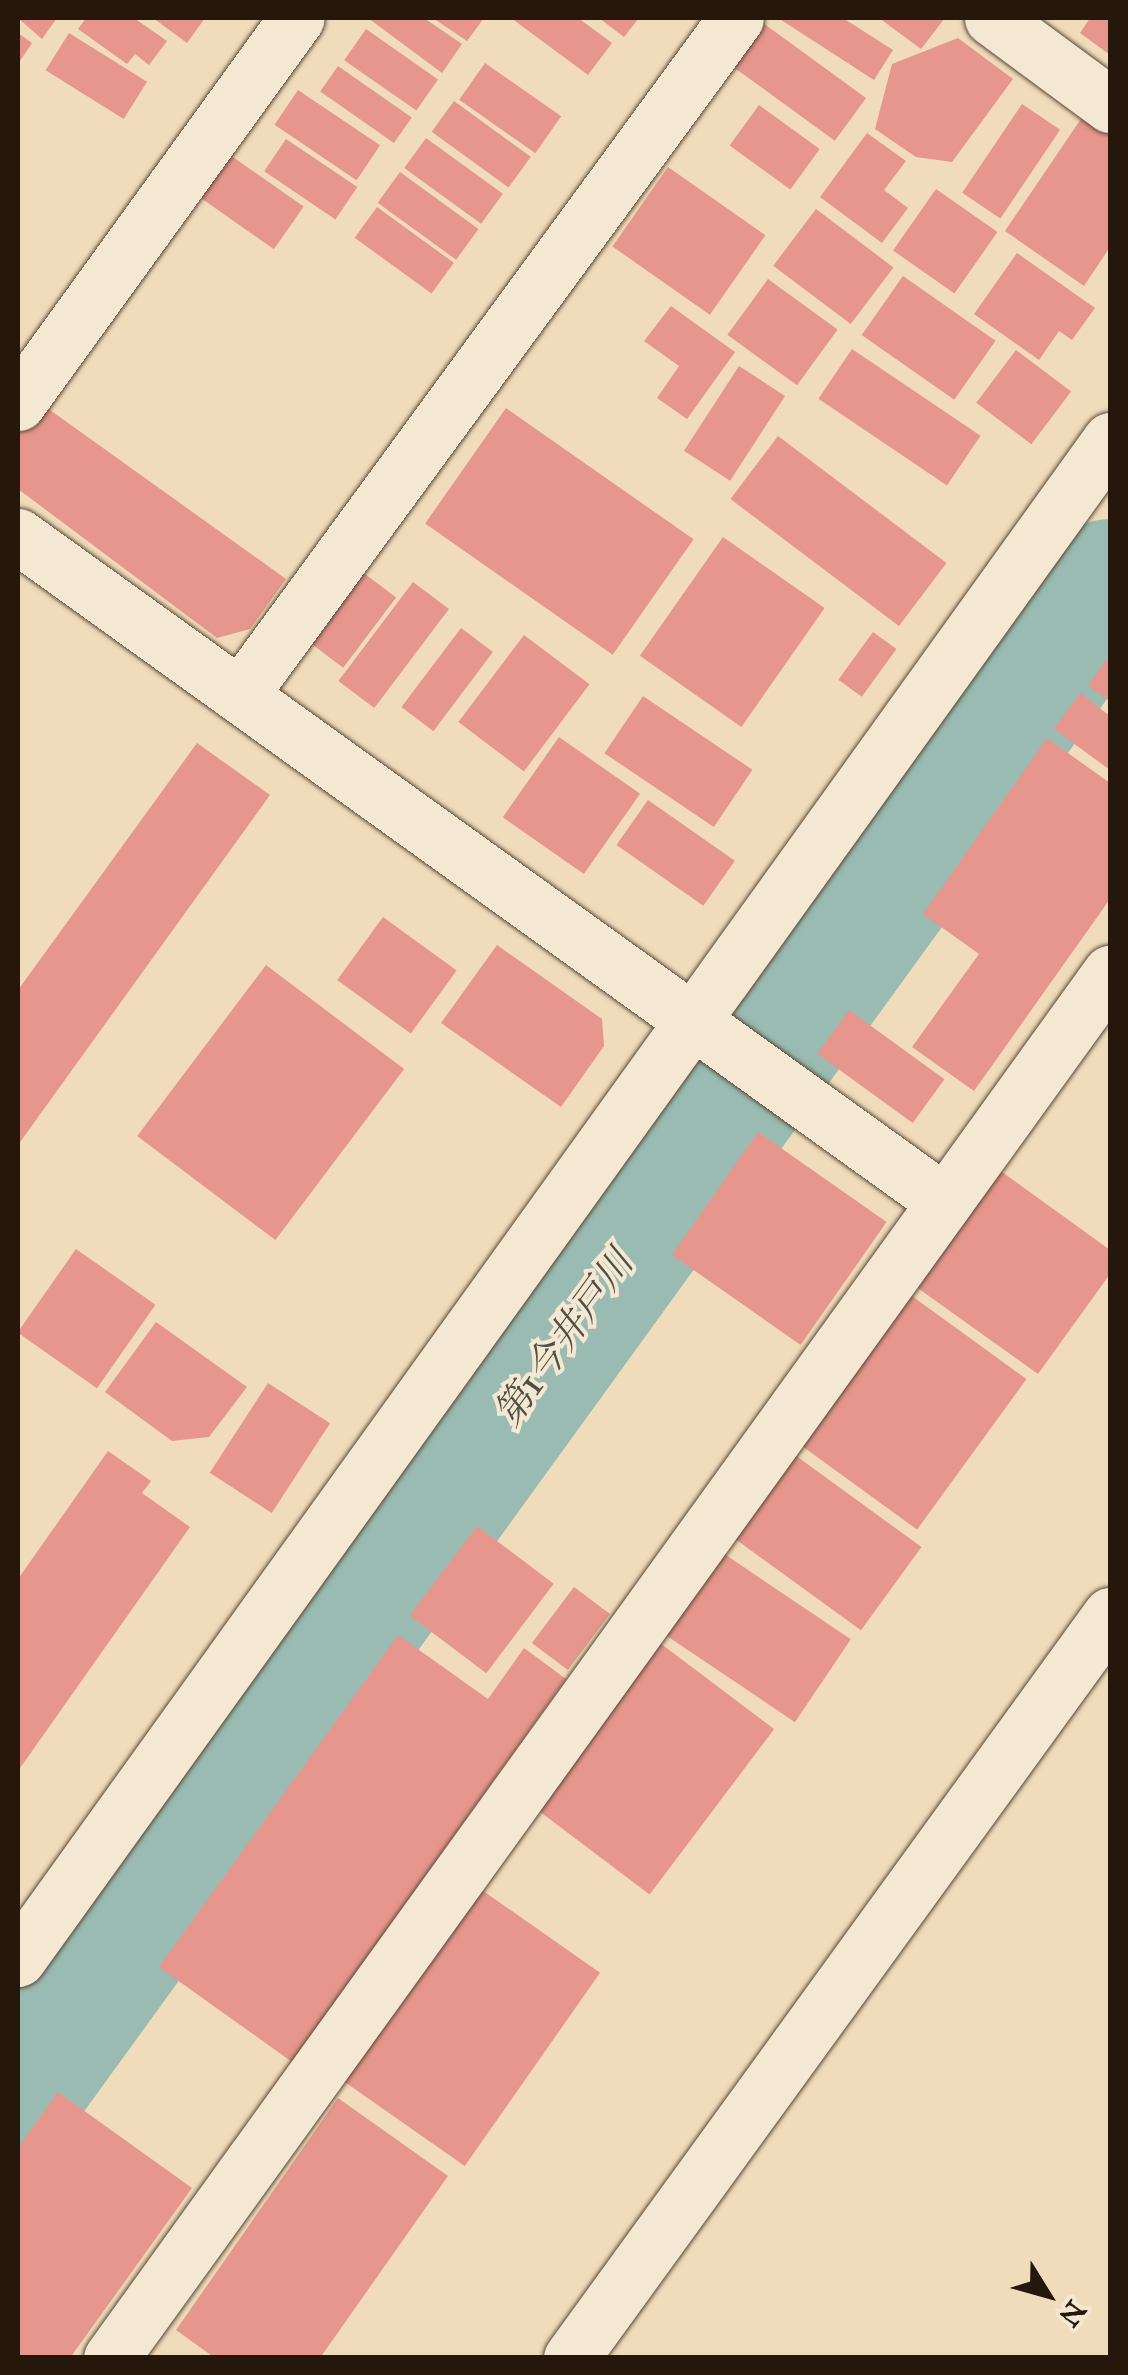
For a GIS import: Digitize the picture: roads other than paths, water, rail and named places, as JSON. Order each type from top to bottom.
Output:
[{"type":"street","points":[[18,403],[296,18]]},
{"type":"street","points":[[240,695],[736,18]]},
{"type":"street","points":[[992,18],[1110,105]]},
{"type":"street","points":[[18,1958],[696,1024],[1110,440]]},
{"type":"street","points":[[18,536],[942,1200]]},
{"type":"street","points":[[111,2358],[942,1200],[1110,973]]},
{"type":"street","points":[[571,2358],[1110,1615]]},
{"type":"waterway","name":"第1今井戸川","points":[[18,2092],[1110,584]]}]
